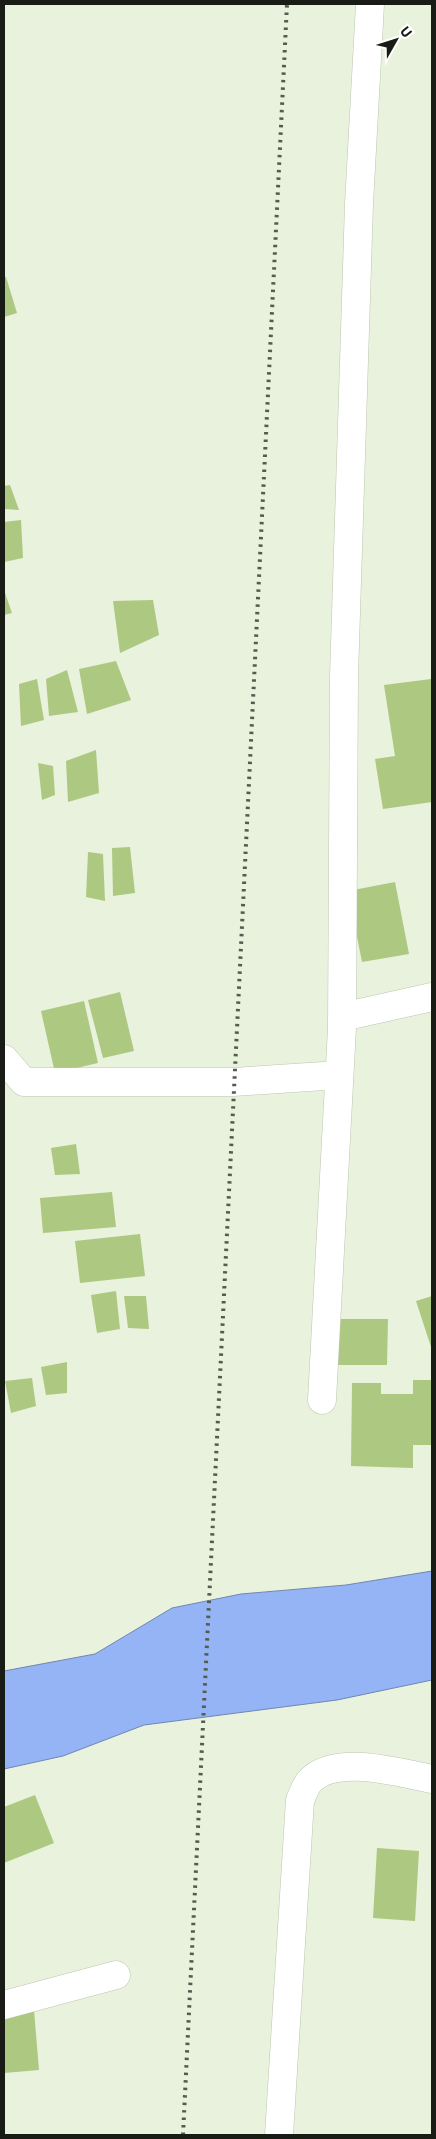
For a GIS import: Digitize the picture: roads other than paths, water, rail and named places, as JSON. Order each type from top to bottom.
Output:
[{"type":"street","points":[[322,1400],[342,1017],[345,656],[359,204],[370,4]]},
{"type":"street","points":[[342,1017],[432,996]]},
{"type":"street","points":[[4,1059],[24,1082],[258,1081],[339,1075]]},
{"type":"street","points":[[279,2135],[300,1800],[309,1782],[321,1773],[341,1766],[375,1769],[432,1779]]},
{"type":"street","points":[[4,2005],[116,1975]]},
{"type":"water","points":[[432,1571],[432,1680],[337,1700],[144,1725],[63,1756],[4,1769],[4,1671],[95,1654],[172,1608],[241,1594],[346,1585]]},
{"type":"railway","points":[[183,2135],[287,4]]}]
